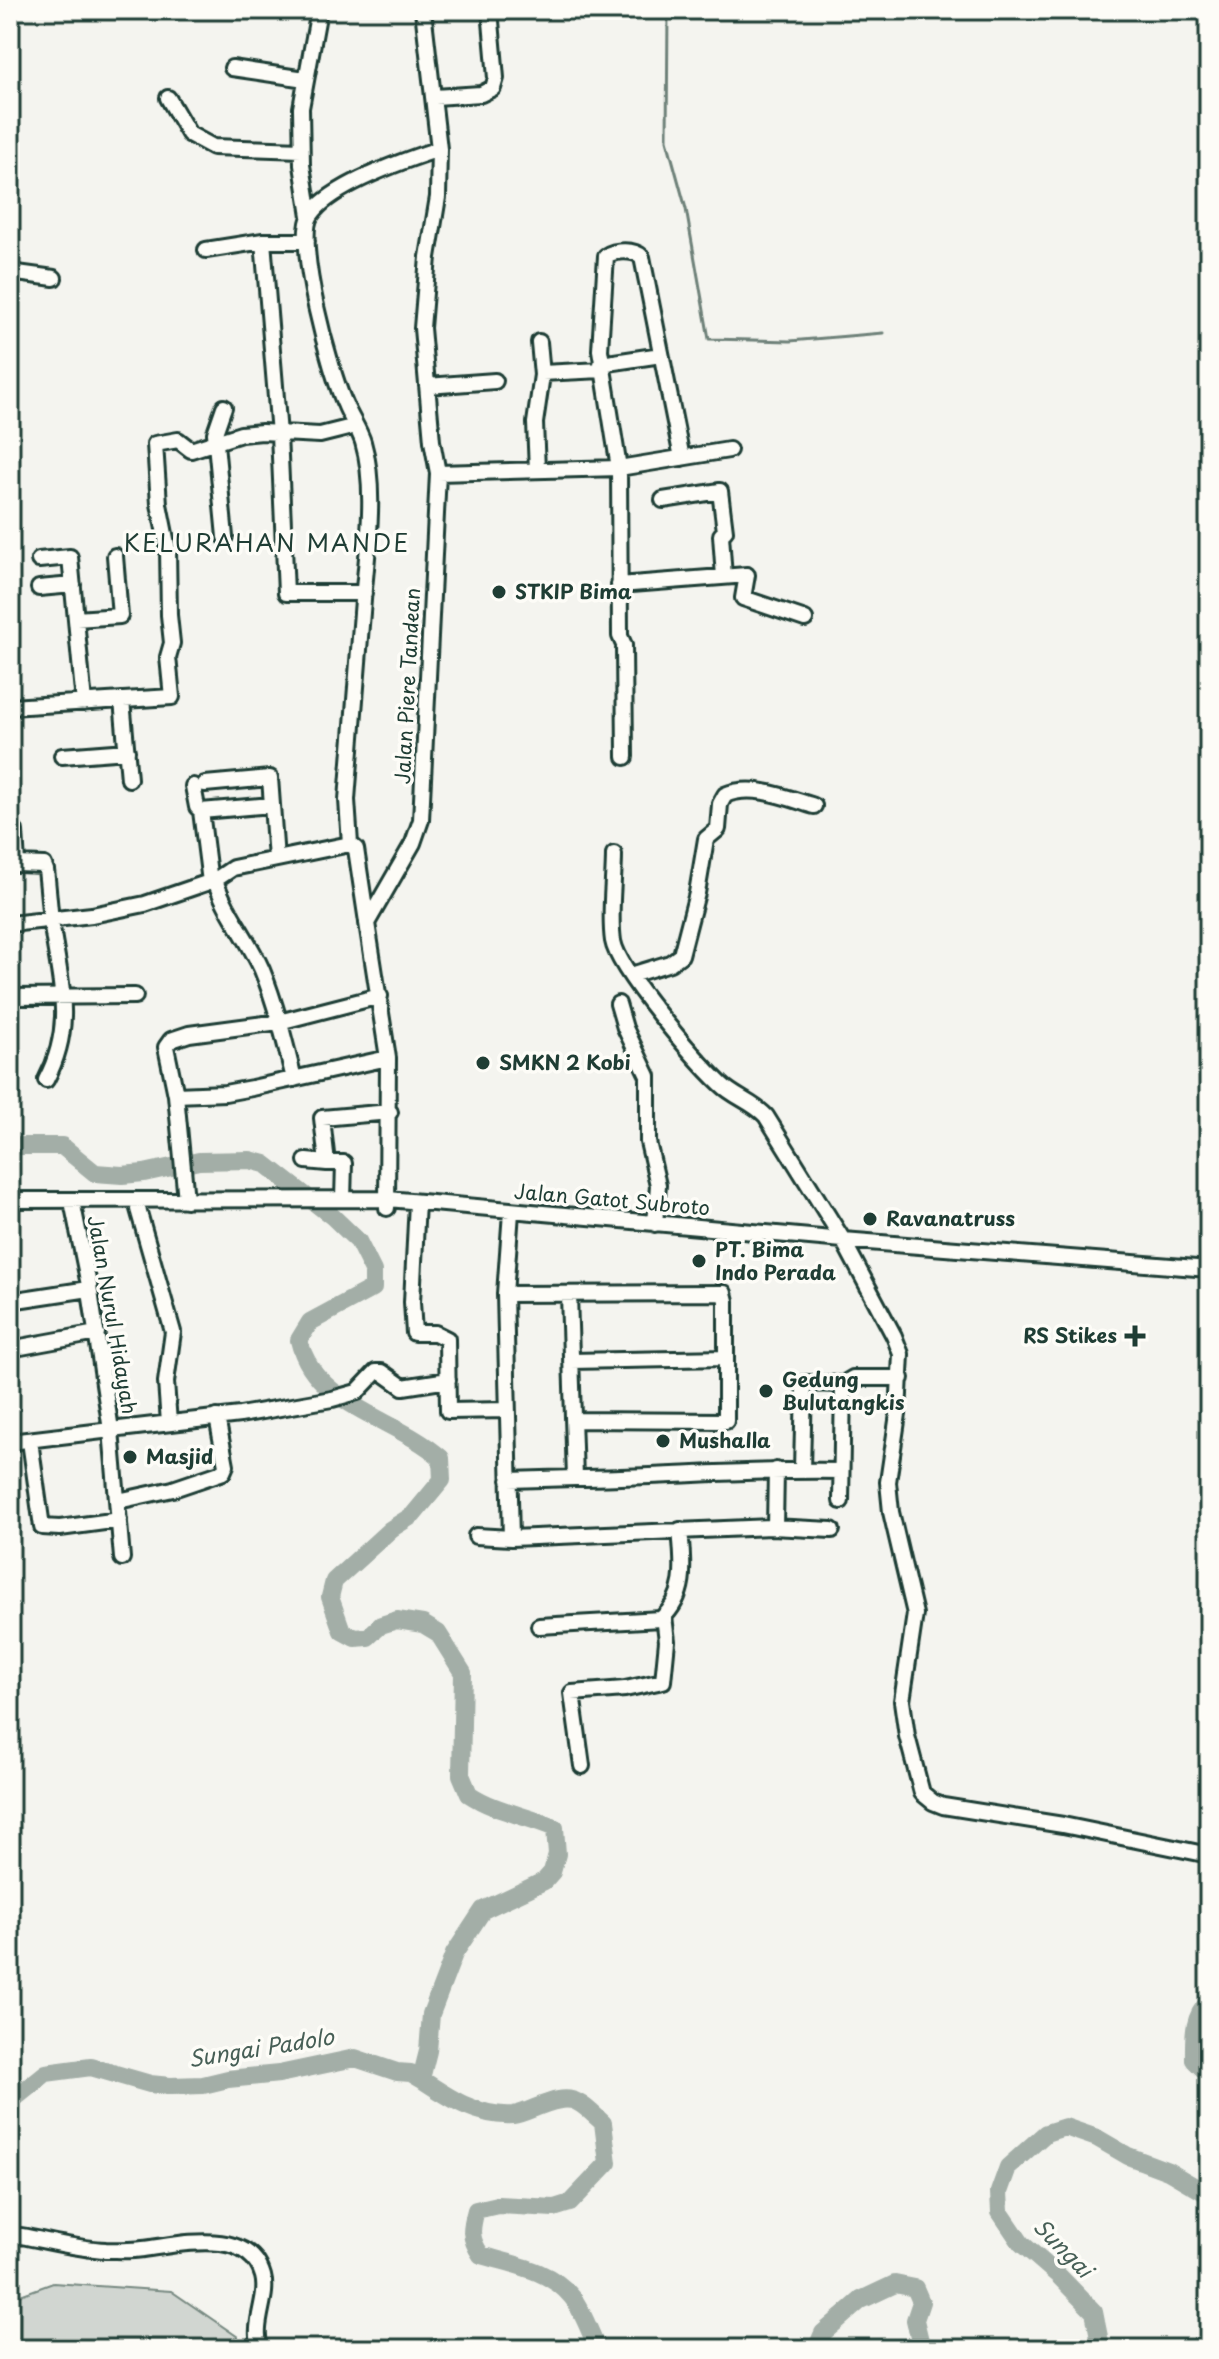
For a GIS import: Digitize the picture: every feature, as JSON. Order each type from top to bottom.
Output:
[{"type":"street","points":[[319,10],[301,108],[301,150],[310,216],[307,241],[320,326],[344,404],[356,426],[366,457],[369,520],[347,800],[350,844],[356,849],[388,1058],[388,1204]]},
{"type":"street","name":"Jalan Piere Tandean","points":[[367,923],[413,843],[421,820],[438,473],[432,441],[422,328],[428,257],[438,197],[439,149],[423,10]]},
{"type":"street","points":[[435,97],[475,95],[493,88],[496,78],[490,10]]},
{"type":"street","points":[[232,68],[305,79]]},
{"type":"street","points":[[168,98],[189,134],[213,147],[301,150]]},
{"type":"street","points":[[310,216],[327,200],[380,168],[439,149]]},
{"type":"street","points":[[206,250],[263,241],[307,241]]},
{"type":"street","points":[[263,241],[279,434],[286,593],[364,593]]},
{"type":"street","points":[[625,757],[624,645],[620,636],[619,468],[600,350],[606,256],[615,252],[637,253],[642,257],[682,458]]},
{"type":"street","points":[[10,272],[54,278]]},
{"type":"street","points":[[537,470],[535,423],[542,373],[539,342]]},
{"type":"street","points":[[542,373],[602,367],[661,355]]},
{"type":"street","points":[[427,386],[495,381]]},
{"type":"street","points":[[224,407],[215,428],[225,537]]},
{"type":"street","points":[[10,707],[172,697],[168,657],[172,643],[168,549],[159,504],[155,445],[178,440],[189,451],[241,434],[320,435],[356,426]]},
{"type":"street","points":[[438,473],[619,468],[729,450]]},
{"type":"street","points":[[663,500],[720,491],[725,531],[721,535],[724,577]]},
{"type":"street","points":[[76,619],[120,616],[115,556]]},
{"type":"street","points":[[39,560],[70,557],[84,703]]},
{"type":"street","points":[[619,585],[747,575],[743,598],[805,619]]},
{"type":"street","points":[[39,588],[73,585]]},
{"type":"street","points":[[122,700],[129,779]]},
{"type":"street","points":[[62,756],[127,751]]},
{"type":"street","points":[[276,859],[270,778],[199,785],[197,807],[201,811],[213,881],[261,969],[294,1079]]},
{"type":"street","points":[[631,975],[670,963],[681,955],[697,893],[706,839],[718,829],[723,796],[731,792],[758,792],[814,806]]},
{"type":"street","points":[[201,811],[272,805]]},
{"type":"street","points":[[15,831],[17,864],[44,865],[64,998],[62,1043],[46,1080]]},
{"type":"street","points":[[10,924],[145,904],[213,881],[233,868],[350,844]]},
{"type":"street","points":[[614,854],[613,942],[631,975],[643,994],[719,1082],[766,1116],[845,1244],[901,1354],[901,1378],[888,1482],[891,1512],[915,1614],[902,1701],[907,1736],[922,1793],[943,1806],[1063,1825],[1209,1855]]},
{"type":"street","points":[[10,997],[135,996]]},
{"type":"street","points":[[186,1194],[176,1095],[166,1047],[171,1040],[189,1034],[279,1022],[380,996]]},
{"type":"street","points":[[618,1004],[625,1028],[648,1076],[648,1142],[658,1185],[655,1224]]},
{"type":"street","points":[[176,1095],[225,1093],[388,1058]]},
{"type":"street","points":[[327,1163],[322,1118],[390,1112]]},
{"type":"street","points":[[306,1161],[344,1163],[339,1201]]},
{"type":"street","name":"Jalan Gatot Subroto","points":[[10,1209],[186,1194],[311,1202]]},
{"type":"street","name":"Jalan Gatot Subroto","points":[[10,1200],[138,1209],[339,1201],[388,1204],[1209,1276]]},
{"type":"street","name":"Jalan Nurul Hidayah","points":[[10,1442],[111,1430],[97,1333],[73,1206]]},
{"type":"street","points":[[417,1206],[412,1327],[417,1334],[435,1333],[447,1339],[448,1411],[507,1410]]},
{"type":"street","points":[[138,1209],[173,1332],[166,1382],[169,1423]]},
{"type":"street","points":[[511,1215],[505,1294],[511,1538]]},
{"type":"street","name":"Jalan Gatot Subroto","points":[[511,1215],[655,1224],[845,1244],[1209,1269]]},
{"type":"street","points":[[10,1301],[89,1289]]},
{"type":"street","points":[[505,1294],[724,1293],[726,1421],[574,1420]]},
{"type":"street","points":[[569,1295],[575,1478]]},
{"type":"street","points":[[10,1349],[97,1333]]},
{"type":"street","points":[[571,1361],[726,1358]]},
{"type":"street","points":[[122,1558],[111,1430],[332,1399],[357,1392],[376,1372],[382,1372],[403,1387],[448,1380]]},
{"type":"street","points":[[802,1470],[804,1383],[843,1384],[853,1378],[901,1378]]},
{"type":"street","points":[[841,1501],[843,1384]]},
{"type":"street","points":[[118,1501],[173,1489],[223,1472],[226,1465],[217,1417]]},
{"type":"street","points":[[30,1441],[42,1527],[60,1528],[119,1520]]},
{"type":"street","points":[[509,1480],[776,1470],[841,1471]]},
{"type":"street","points":[[775,1527],[776,1470]]},
{"type":"street","points":[[476,1536],[511,1538],[775,1527],[832,1530]]},
{"type":"street","points":[[539,1626],[591,1621],[656,1621],[664,1616],[681,1589],[684,1571],[680,1530]]},
{"type":"street","points":[[582,1766],[572,1693],[625,1689],[663,1681],[667,1641],[664,1616]]},
{"type":"street","points":[[10,2239],[21,2236],[101,2250],[132,2250],[200,2242],[227,2244],[239,2249],[252,2258],[263,2275],[265,2285],[257,2329],[260,2349]]},
{"type":"shaded area","points":[[53,2283],[171,2291],[238,2337],[236,2349],[21,2349],[10,2320],[12,2298]]},
{"type":"waterway","points":[[668,10],[667,140],[686,209],[709,339],[790,341],[883,333]]},
{"type":"waterway","points":[[10,1146],[62,1146],[95,1173],[122,1175],[199,1161],[250,1160],[265,1164],[333,1217],[358,1241],[373,1271],[373,1288],[310,1322],[299,1340],[308,1362],[321,1381],[339,1396],[423,1444],[441,1458],[442,1480],[413,1515],[391,1529],[334,1581],[330,1597],[342,1631],[355,1638],[368,1637],[381,1625],[397,1620],[423,1624],[438,1633],[463,1673],[461,1775],[469,1794],[490,1805],[555,1828],[557,1854],[552,1872],[544,1881],[483,1910],[454,1954],[431,2014],[428,2051],[421,2079],[411,2073],[397,2072],[355,2058],[279,2074],[203,2085],[150,2084],[91,2067],[46,2073],[10,2102]]},
{"type":"waterway","name":"Sungai","points":[[1209,2002],[1199,2014],[1194,2036],[1194,2060],[1209,2075]]},
{"type":"waterway","name":"Sungai","points":[[421,2079],[453,2099],[488,2113],[516,2114],[566,2099],[579,2103],[603,2123],[608,2163],[570,2203],[554,2208],[498,2205],[476,2210],[472,2228],[474,2243],[481,2255],[530,2269],[563,2288],[580,2309],[598,2349]]},
{"type":"waterway","name":"Sungai","points":[[1095,2349],[1100,2342],[1094,2312],[1021,2243],[1000,2212],[999,2192],[1008,2167],[1046,2133],[1065,2127],[1097,2138],[1128,2156],[1168,2171],[1209,2195]]},
{"type":"waterway","name":"Sungai","points":[[816,2349],[823,2333],[861,2300],[895,2284],[915,2288],[921,2302],[915,2320],[922,2349]]},
{"type":"place","name":"STKIP Bima","points":[[499,592]]},
{"type":"place","name":"SMKN 2 Kobi","points":[[483,1063]]},
{"type":"place","name":"Ravanatruss","points":[[870,1219]]},
{"type":"place","name":"PT. Bima Indo Perada","points":[[699,1261]]},
{"type":"place","name":"RS Stikes","points":[[1135,1336]]},
{"type":"place","name":"Gedung Bulutangkis","points":[[766,1391]]},
{"type":"place","name":"Mushalla","points":[[663,1441]]},
{"type":"place","name":"Masjid","points":[[130,1457]]},
{"type":"district","name":"KELURAHAN MANDE","points":[[267,544]]},
{"type":"water label","name":"Sungai Padolo","points":[[261,2048]]}]
